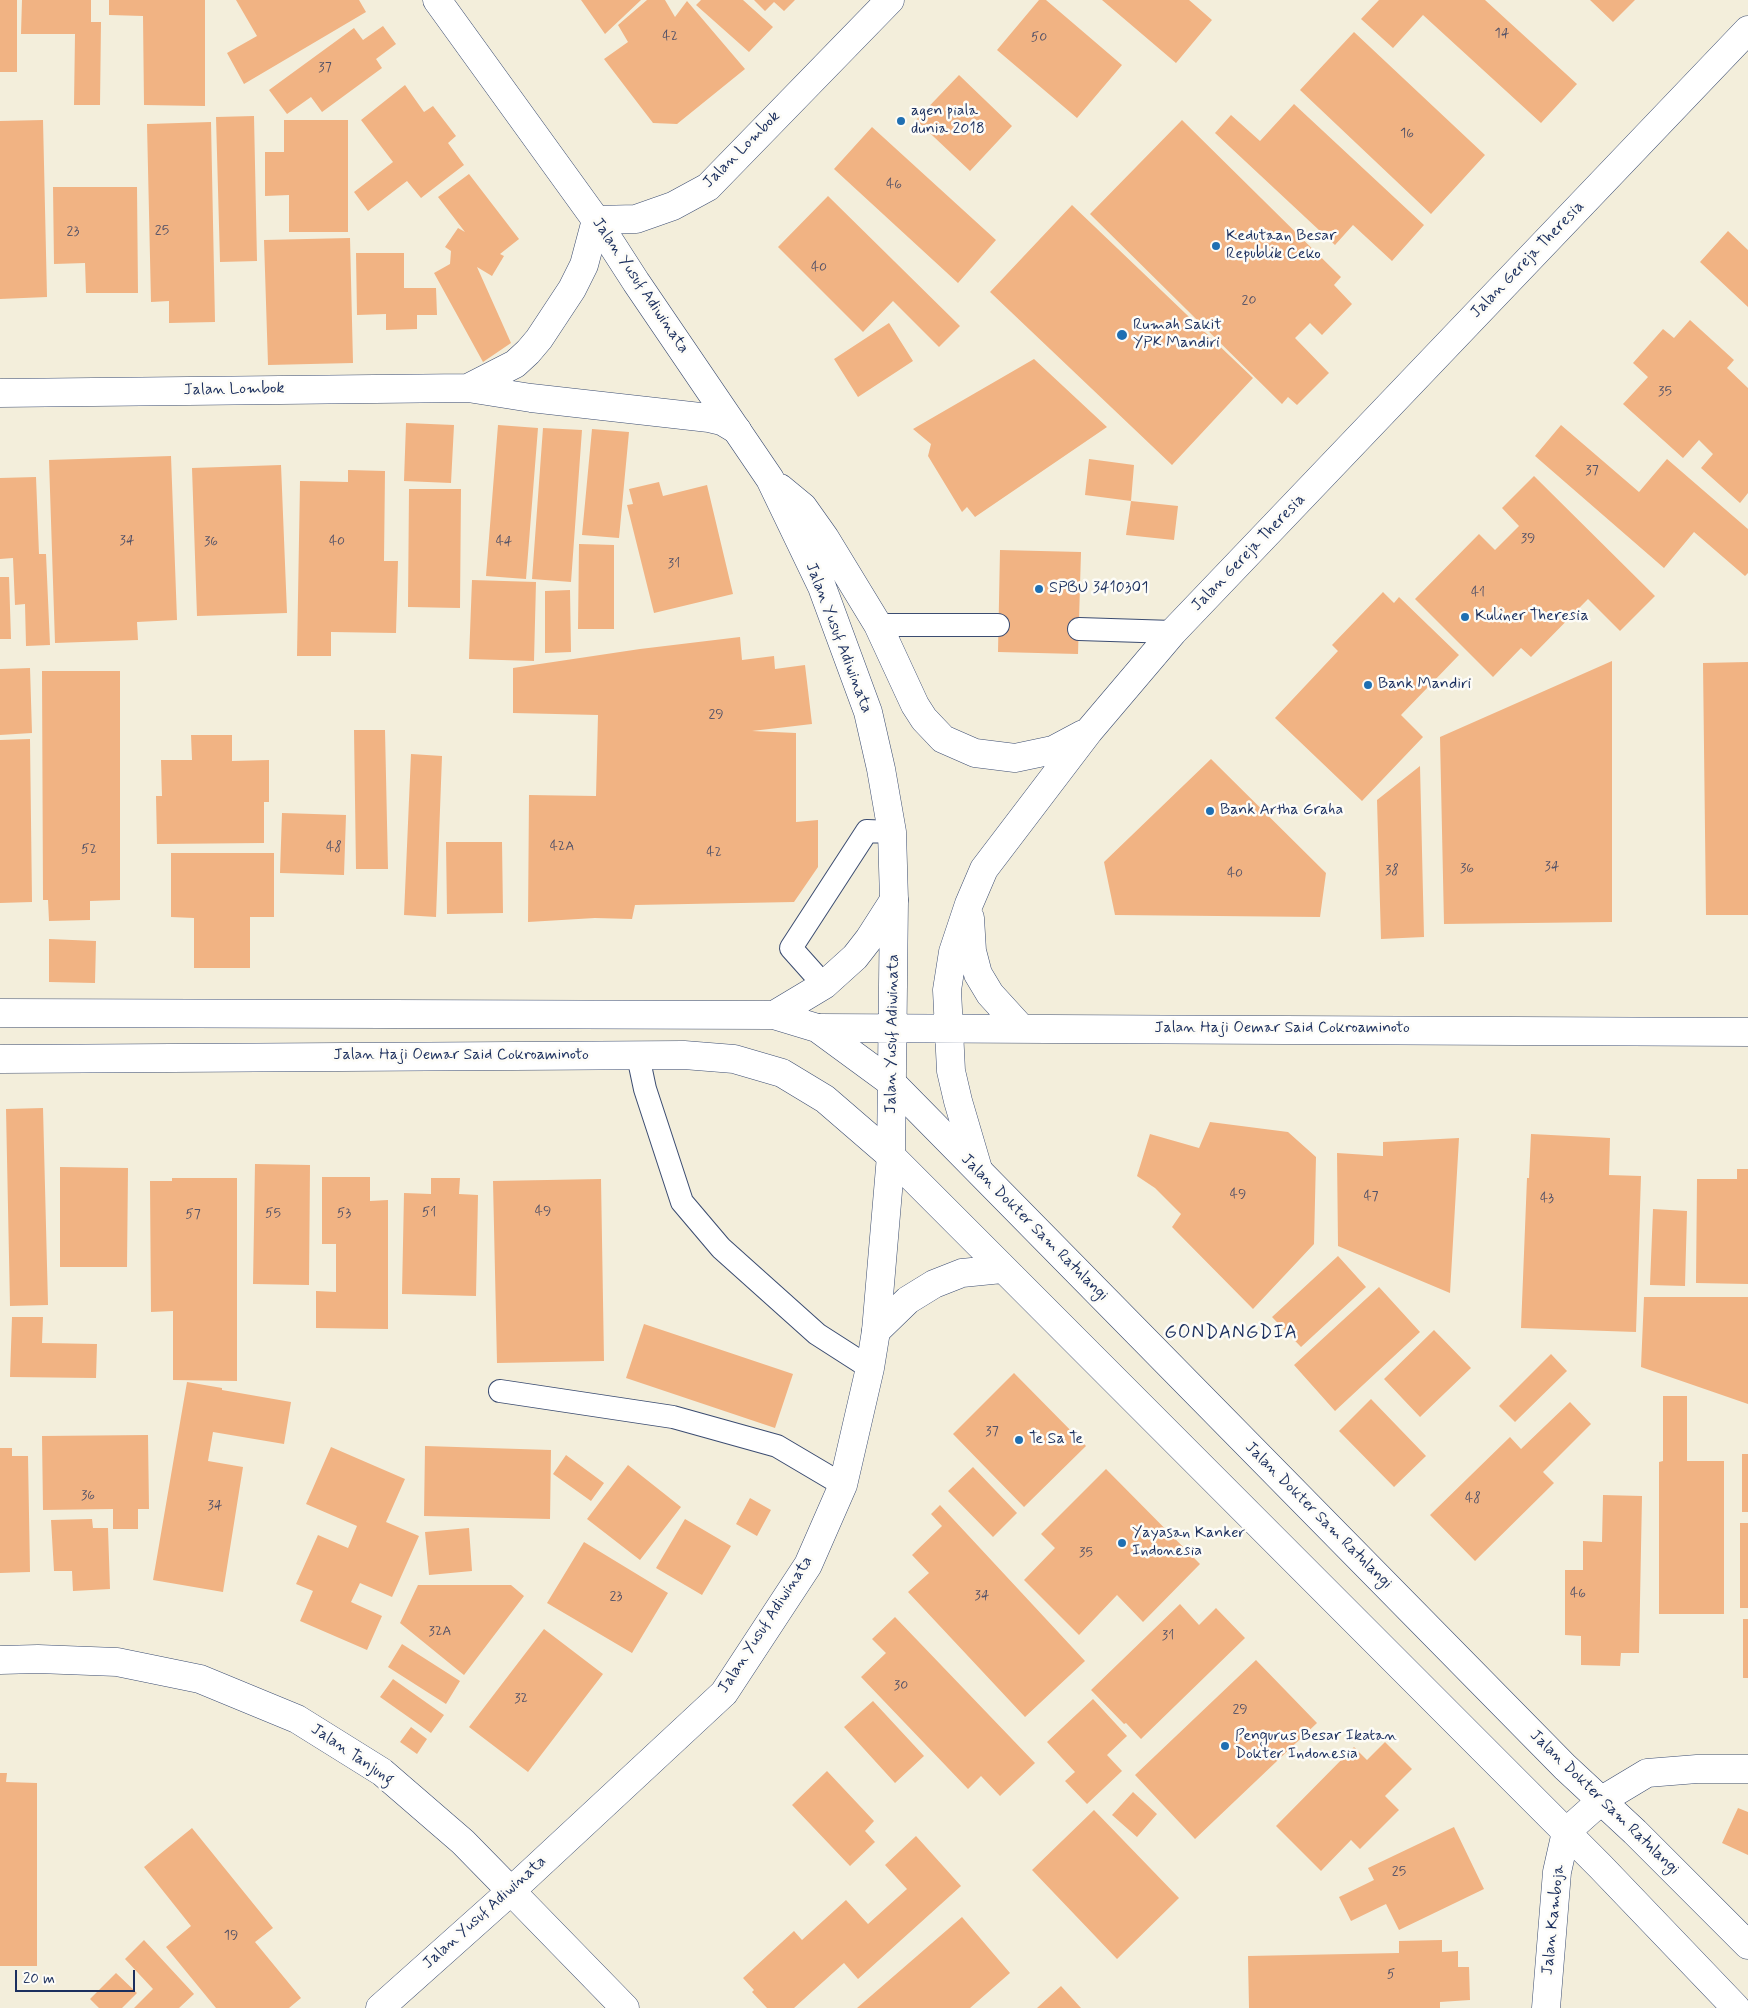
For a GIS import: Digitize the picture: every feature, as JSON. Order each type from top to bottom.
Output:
[{"type":"street","name":"Jalan Yusuf Adiwinata","points":[[380,2008],[511,1891],[724,1693],[808,1565],[842,1485],[870,1368],[876,1331],[891,1156],[894,900],[892,832],[881,769],[868,712],[822,587],[770,479],[596,220],[437,0]]},
{"type":"street","name":"Jalan Lombok","points":[[468,388],[515,364],[539,339],[572,290],[584,265],[596,220],[636,218],[673,206],[708,187],[890,0]]},
{"type":"street","name":"Jalan Gereja Theresia","points":[[978,1169],[951,1071],[947,990],[953,952],[969,904],[984,869],[1089,731],[1173,632],[1748,30]]},
{"type":"street","name":"Jalan Lombok","points":[[0,393],[468,388],[531,398],[709,418],[722,421],[737,430]]},
{"type":"street","points":[[770,479],[803,507],[825,538],[878,626],[915,705],[942,740],[975,753],[1015,758],[1053,750],[1089,731]]},
{"type":"street","points":[[774,1015],[824,985],[855,957],[894,900]]},
{"type":"street","points":[[969,904],[972,951],[978,974],[990,994],[1021,1028]]},
{"type":"street","name":"Jalan Haji Oemar Said Cokroaminoto","points":[[0,1013],[774,1015],[817,1028],[1748,1032]]},
{"type":"street","name":"Jalan Haji Oemar Said Cokroaminoto","points":[[817,1028],[892,1083]]},
{"type":"street","name":"Jalan Haji Oemar Said Cokroaminoto","points":[[0,1059],[684,1055],[734,1059],[782,1073],[825,1099],[891,1156]]},
{"type":"street","name":"Jalan Dokter Sam Ratulangi","points":[[892,1083],[1566,1767],[1602,1800],[1748,1945]]},
{"type":"street","points":[[891,1156],[1566,1832],[1736,2008]]},
{"type":"street","points":[[876,1331],[908,1300],[934,1284],[962,1273],[1002,1269]]},
{"type":"street","name":"Jalan Tanjung","points":[[0,1660],[38,1659],[117,1662],[200,1679],[298,1720],[382,1772],[462,1842],[625,2008]]},
{"type":"street","points":[[1566,1832],[1602,1800],[1647,1773],[1697,1769],[1748,1768]]},
{"type":"street","name":"Jalan Kamboja","points":[[1546,2008],[1557,1872],[1566,1832]]},
{"type":"lane","points":[[878,626],[998,625]]},
{"type":"lane","points":[[1079,629],[1173,632]]},
{"type":"lane","points":[[824,985],[791,948],[867,831],[892,832]]},
{"type":"lane","points":[[638,1056],[646,1089],[682,1202],[721,1248],[817,1334],[870,1368]]},
{"type":"lane","points":[[500,1391],[673,1417],[777,1446],[842,1485]]},
{"type":"building","points":[[0,0],[17,0],[17,72],[0,72]]},
{"type":"building","points":[[22,0],[91,0],[91,22],[101,22],[100,105],[74,105],[75,34],[21,34]]},
{"type":"building","points":[[109,0],[205,0],[205,106],[144,105],[143,16],[109,15]]},
{"type":"building","points":[[236,0],[359,0],[366,12],[244,84],[227,53],[257,36]]},
{"type":"building","points":[[581,0],[641,0],[605,34]]},
{"type":"building","points":[[647,0],[665,0],[675,17],[687,1],[745,69],[677,124],[653,123],[604,59],[628,42],[618,25]]},
{"type":"building","points":[[701,0],[743,0],[773,27],[749,52],[696,5]]},
{"type":"building","points":[[754,0],[795,0],[784,11],[774,2],[765,11]]},
{"type":"building","points":[[1039,0],[1046,0],[1122,65],[1077,118],[997,50]]},
{"type":"building","points":[[1102,0],[1189,0],[1212,20],[1176,63]]},
{"type":"building","points":[[1379,0],[1485,0],[1577,84],[1541,123],[1423,15],[1393,48],[1361,19]]},
{"type":"building","points":[[1590,0],[1635,0],[1613,22]]},
{"type":"building","points":[[383,26],[396,44],[376,59],[382,68],[322,112],[311,97],[287,114],[269,90],[354,28],[363,40]]},
{"type":"building","points":[[1354,32],[1485,155],[1431,214],[1300,90]]},
{"type":"building","points":[[959,75],[1012,126],[970,171],[916,120]]},
{"type":"building","points":[[405,85],[424,112],[433,106],[456,136],[448,143],[464,165],[421,198],[407,181],[368,211],[354,192],[393,162],[361,120]]},
{"type":"building","points":[[1294,104],[1424,225],[1392,261],[1353,225],[1335,245],[1215,133],[1231,115],[1260,141]]},
{"type":"building","points":[[254,116],[257,261],[220,262],[216,117]]},
{"type":"building","points":[[43,120],[47,297],[0,299],[0,121]]},
{"type":"building","points":[[284,120],[348,120],[348,232],[289,232],[289,195],[265,196],[265,152],[284,152]]},
{"type":"building","name":"Kedutaan Besar Republik Ceko","points":[[1182,120],[1341,277],[1334,285],[1352,304],[1322,335],[1310,323],[1295,338],[1329,373],[1297,405],[1288,397],[1282,404],[1090,214]]},
{"type":"building","points":[[211,122],[215,322],[169,323],[169,301],[151,302],[147,124]]},
{"type":"building","points":[[872,127],[996,240],[958,283],[834,169]]},
{"type":"building","points":[[469,174],[519,239],[500,254],[504,256],[492,276],[477,267],[511,343],[483,362],[434,273],[450,264],[451,251],[445,247],[458,228],[465,232],[438,197]]},
{"type":"building","points":[[53,187],[137,187],[138,293],[86,293],[85,263],[54,264]]},
{"type":"building","points":[[828,196],[960,326],[939,347],[893,301],[863,332],[778,247]]},
{"type":"building","name":"Rumah Sakit YPK Mandiri","points":[[1072,205],[1253,378],[1172,465],[990,292]]},
{"type":"building","points":[[1728,231],[1748,250],[1748,307],[1700,262]]},
{"type":"building","points":[[350,238],[353,363],[268,365],[264,240]]},
{"type":"building","points":[[356,253],[404,253],[404,288],[436,288],[437,315],[417,315],[417,329],[386,330],[386,314],[357,315]]},
{"type":"building","points":[[1690,320],[1734,360],[1727,368],[1748,388],[1748,493],[1740,503],[1701,468],[1713,454],[1699,440],[1683,458],[1623,404],[1648,377],[1633,363],[1663,329],[1674,338]]},
{"type":"building","points":[[889,323],[913,361],[858,397],[834,359]]},
{"type":"building","points":[[1034,359],[1107,427],[975,517],[967,507],[962,512],[928,456],[931,444],[913,429]]},
{"type":"building","points":[[406,423],[454,425],[451,483],[404,481]]},
{"type":"building","points":[[498,425],[538,428],[526,579],[486,576]]},
{"type":"building","points":[[1561,425],[1639,492],[1667,459],[1748,529],[1748,573],[1745,576],[1694,532],[1664,568],[1535,456]]},
{"type":"building","points":[[543,428],[582,430],[571,582],[532,579]]},
{"type":"building","points":[[592,429],[629,432],[619,538],[582,535]]},
{"type":"building","points":[[171,456],[177,620],[137,622],[138,640],[55,643],[49,460]]},
{"type":"building","points":[[1089,459],[1134,465],[1131,501],[1085,495]]},
{"type":"building","points":[[281,465],[287,613],[197,616],[192,468]]},
{"type":"building","points":[[348,470],[385,471],[384,561],[398,561],[396,633],[331,632],[331,656],[297,656],[300,481],[348,482]]},
{"type":"building","points":[[1534,476],[1655,596],[1620,631],[1588,599],[1531,657],[1521,648],[1493,677],[1415,599],[1479,534],[1495,550],[1519,526],[1502,508]]},
{"type":"building","points":[[36,477],[39,554],[46,554],[50,645],[26,646],[25,604],[15,605],[13,558],[0,559],[0,478]]},
{"type":"building","points":[[659,482],[663,496],[707,485],[733,594],[654,613],[627,505],[633,504],[629,489]]},
{"type":"building","points":[[409,489],[461,489],[460,608],[408,607]]},
{"type":"building","points":[[1131,501],[1178,506],[1174,540],[1126,535]]},
{"type":"building","points":[[579,544],[614,545],[614,629],[578,629]]},
{"type":"building","name":"SPBU 3410301","points":[[1000,550],[1081,552],[1078,654],[998,652]]},
{"type":"building","points":[[0,577],[9,577],[11,639],[0,639]]},
{"type":"building","points":[[472,580],[536,582],[534,661],[469,659]]},
{"type":"building","points":[[570,590],[571,652],[545,653],[545,591]]},
{"type":"building","name":"Bank Mandiri","points":[[1383,592],[1394,603],[1399,597],[1459,655],[1401,715],[1423,737],[1362,801],[1275,718],[1338,651],[1332,645]]},
{"type":"building","points":[[740,637],[742,660],[774,656],[775,669],[805,665],[812,724],[752,731],[796,733],[796,822],[818,820],[818,867],[794,902],[635,905],[632,919],[595,918],[528,922],[529,795],[596,796],[598,715],[513,713],[513,668],[640,649]]},
{"type":"building","points":[[1612,661],[1612,922],[1444,924],[1440,737]]},
{"type":"building","points":[[1748,662],[1748,915],[1706,915],[1703,663]]},
{"type":"building","points":[[30,668],[32,733],[0,735],[0,669]]},
{"type":"building","points":[[42,671],[120,671],[120,900],[90,901],[90,920],[49,921],[48,900],[43,900]]},
{"type":"building","points":[[354,730],[385,730],[388,869],[356,869]]},
{"type":"building","points":[[191,735],[232,735],[232,761],[269,760],[269,802],[264,802],[264,843],[157,844],[156,796],[162,796],[161,760],[192,760]]},
{"type":"building","points":[[30,739],[32,902],[0,903],[0,740]]},
{"type":"building","points":[[411,754],[442,756],[436,917],[404,915]]},
{"type":"building","name":"Bank Artha Graha","points":[[1211,759],[1326,873],[1320,917],[1115,915],[1104,862]]},
{"type":"building","points":[[1420,766],[1424,937],[1381,939],[1377,800]]},
{"type":"building","points":[[282,813],[346,815],[344,875],[280,873]]},
{"type":"building","points":[[446,842],[502,842],[503,913],[447,914]]},
{"type":"building","points":[[171,853],[274,853],[274,917],[250,917],[250,968],[194,968],[194,918],[171,917]]},
{"type":"building","points":[[49,939],[96,941],[95,983],[49,982]]},
{"type":"building","points":[[43,1108],[48,1305],[10,1306],[6,1109]]},
{"type":"building","points":[[1210,1122],[1288,1132],[1316,1157],[1314,1244],[1253,1309],[1172,1227],[1181,1214],[1155,1188],[1137,1176],[1150,1134],[1199,1148]]},
{"type":"building","points":[[1531,1134],[1610,1138],[1609,1175],[1641,1176],[1636,1332],[1521,1328],[1527,1178],[1529,1178]]},
{"type":"building","points":[[1459,1138],[1450,1293],[1338,1246],[1337,1153],[1383,1156],[1383,1142]]},
{"type":"building","points":[[255,1164],[310,1165],[309,1285],[253,1284]]},
{"type":"building","points":[[60,1167],[128,1168],[127,1267],[60,1267]]},
{"type":"building","points":[[1737,1169],[1748,1169],[1748,1284],[1696,1283],[1697,1179],[1737,1179]]},
{"type":"building","points":[[322,1177],[370,1177],[370,1201],[388,1200],[388,1329],[316,1328],[316,1291],[336,1292],[336,1244],[322,1244]]},
{"type":"building","points":[[172,1178],[237,1178],[237,1381],[173,1380],[173,1311],[151,1312],[150,1181],[172,1181]]},
{"type":"building","points":[[431,1178],[460,1178],[459,1194],[478,1195],[476,1296],[402,1294],[404,1193],[431,1194]]},
{"type":"building","points":[[601,1179],[604,1361],[497,1363],[493,1181]]},
{"type":"building","points":[[1653,1209],[1687,1211],[1685,1286],[1650,1285]]},
{"type":"building","points":[[1338,1256],[1366,1287],[1301,1347],[1272,1317]]},
{"type":"building","points":[[1379,1287],[1420,1332],[1335,1411],[1294,1365]]},
{"type":"building","points":[[1644,1297],[1748,1297],[1748,1404],[1641,1367]]},
{"type":"building","points":[[12,1317],[43,1317],[42,1343],[97,1344],[96,1378],[10,1377]]},
{"type":"building","points":[[644,1324],[793,1374],[775,1428],[626,1378]]},
{"type":"building","points":[[1434,1330],[1471,1368],[1420,1417],[1384,1379]]},
{"type":"building","points":[[1551,1354],[1567,1371],[1515,1422],[1499,1406]]},
{"type":"building","name":"Te Sa Te","points":[[1014,1373],[1086,1446],[1024,1507],[953,1434]]},
{"type":"building","points":[[187,1382],[291,1402],[284,1444],[213,1432],[208,1461],[243,1467],[223,1592],[153,1580]]},
{"type":"building","points":[[1663,1396],[1687,1396],[1687,1461],[1724,1461],[1724,1614],[1659,1614],[1659,1462],[1663,1461]]},
{"type":"building","points":[[1371,1399],[1426,1456],[1394,1487],[1339,1431]]},
{"type":"building","points":[[1570,1402],[1591,1424],[1543,1472],[1554,1483],[1475,1561],[1430,1515],[1510,1437],[1521,1449]]},
{"type":"building","points":[[148,1435],[149,1509],[138,1509],[138,1529],[113,1529],[113,1509],[43,1510],[42,1436]]},
{"type":"building","points":[[425,1446],[551,1450],[550,1519],[424,1516]]},
{"type":"building","points":[[331,1447],[405,1479],[386,1522],[419,1536],[392,1597],[360,1583],[351,1602],[382,1616],[367,1650],[300,1621],[313,1591],[296,1584],[318,1535],[348,1548],[357,1526],[306,1504]]},
{"type":"building","points":[[0,1448],[12,1448],[12,1456],[28,1456],[30,1572],[0,1573]]},
{"type":"building","points":[[1742,1454],[1748,1454],[1748,1512],[1742,1512]]},
{"type":"building","points":[[566,1455],[604,1483],[591,1501],[553,1474]]},
{"type":"building","points":[[628,1465],[681,1507],[640,1560],[587,1519]]},
{"type":"building","points":[[973,1467],[1017,1513],[993,1537],[948,1491]]},
{"type":"building","points":[[1106,1469],[1200,1564],[1143,1622],[1117,1595],[1079,1635],[1024,1580],[1055,1548],[1041,1534]]},
{"type":"building","points":[[1603,1495],[1642,1496],[1639,1653],[1621,1653],[1620,1666],[1581,1665],[1581,1636],[1565,1635],[1565,1570],[1583,1570],[1583,1541],[1602,1542]]},
{"type":"building","points":[[750,1498],[771,1510],[757,1536],[736,1524]]},
{"type":"building","points":[[940,1505],[1085,1661],[1025,1717],[908,1592],[929,1573],[912,1555],[942,1526],[931,1514]]},
{"type":"building","points":[[92,1519],[93,1528],[108,1528],[110,1589],[73,1591],[72,1571],[54,1571],[51,1520]]},
{"type":"building","points":[[685,1519],[731,1546],[702,1595],[656,1568]]},
{"type":"building","points":[[1740,1523],[1748,1523],[1748,1608],[1740,1608]]},
{"type":"building","points":[[469,1528],[472,1571],[429,1575],[425,1532]]},
{"type":"building","points":[[584,1542],[668,1593],[632,1653],[547,1603]]},
{"type":"building","points":[[418,1585],[511,1585],[524,1596],[464,1675],[400,1623]]},
{"type":"building","points":[[1180,1604],[1199,1625],[1216,1608],[1245,1638],[1141,1739],[1091,1690]]},
{"type":"building","points":[[895,1617],[1035,1763],[1000,1796],[981,1776],[968,1789],[861,1677],[886,1653],[872,1639]]},
{"type":"building","points":[[1743,1619],[1748,1619],[1748,1678],[1743,1678]]},
{"type":"building","points":[[544,1629],[603,1674],[528,1772],[469,1727]]},
{"type":"building","points":[[402,1644],[460,1681],[446,1704],[388,1667]]},
{"type":"building","points":[[1256,1660],[1317,1723],[1195,1839],[1135,1775]]},
{"type":"building","points":[[393,1679],[444,1715],[431,1733],[380,1697]]},
{"type":"building","points":[[1093,1699],[1127,1736],[1107,1755],[1122,1771],[1087,1804],[1065,1781],[1075,1772],[1047,1742]]},
{"type":"building","points":[[873,1701],[924,1756],[895,1783],[844,1727]]},
{"type":"building","points":[[411,1727],[427,1739],[417,1754],[400,1742]]},
{"type":"building","points":[[1385,1742],[1412,1769],[1385,1796],[1399,1810],[1360,1849],[1351,1840],[1321,1871],[1276,1826],[1354,1747],[1367,1760]]},
{"type":"building","points":[[827,1771],[874,1821],[865,1831],[875,1842],[850,1866],[792,1805]]},
{"type":"building","points":[[0,1773],[7,1773],[6,1782],[37,1783],[37,1966],[0,1966]]},
{"type":"building","points":[[1133,1792],[1157,1814],[1137,1837],[1112,1815]]},
{"type":"building","points":[[1738,1808],[1748,1812],[1748,1855],[1722,1843]]},
{"type":"building","points":[[1094,1810],[1179,1898],[1117,1959],[1032,1870]]},
{"type":"building","points":[[1454,1827],[1484,1889],[1399,1930],[1386,1904],[1351,1921],[1339,1897],[1374,1880],[1368,1868]]},
{"type":"building","points":[[192,1828],[273,1928],[255,1942],[301,1998],[289,2008],[216,2008],[166,1947],[191,1926],[144,1867]]},
{"type":"building","points":[[916,1836],[961,1886],[858,1979],[844,1963],[794,2008],[767,2008],[752,1992],[754,1990],[743,1978],[794,1931],[802,1940],[846,1900],[868,1924],[907,1889],[885,1865]]},
{"type":"building","points":[[962,1917],[1010,1973],[970,2008],[857,2008]]},
{"type":"building","points":[[144,1940],[194,1994],[179,2008],[134,2008],[153,1989],[125,1959]]},
{"type":"building","points":[[1442,1940],[1442,1952],[1458,1951],[1458,1967],[1469,1967],[1470,2000],[1440,2002],[1440,2008],[1249,2008],[1248,1956],[1399,1953],[1399,1941]]},
{"type":"building","points":[[116,1973],[137,1993],[122,2008],[99,2008],[90,1999]]},
{"type":"building","points":[[1061,1986],[1081,2008],[1037,2008]]},
{"type":"place","name":"agen piala dunia 2018","points":[[901,121]]},
{"type":"place","name":"Kedutaan Besar Republik Ceko","points":[[1216,246]]},
{"type":"place","name":"Rumah Sakit YPK Mandiri","points":[[1122,335]]},
{"type":"place","name":"SPBU 3410301","points":[[1039,589]]},
{"type":"place","name":"Kuliner Theresia","points":[[1465,617]]},
{"type":"place","name":"Bank Mandiri","points":[[1368,685]]},
{"type":"place","name":"Bank Artha Graha","points":[[1210,811]]},
{"type":"place","name":"Te Sa Te","points":[[1019,1440]]},
{"type":"place","name":"Yayasan Kanker Indonesia","points":[[1122,1543]]},
{"type":"place","name":"Pengurus Besar Ikatan Dokter Indonesia","points":[[1225,1746]]},
{"type":"district","name":"GONDANGDIA","points":[[1231,1334]]}]
